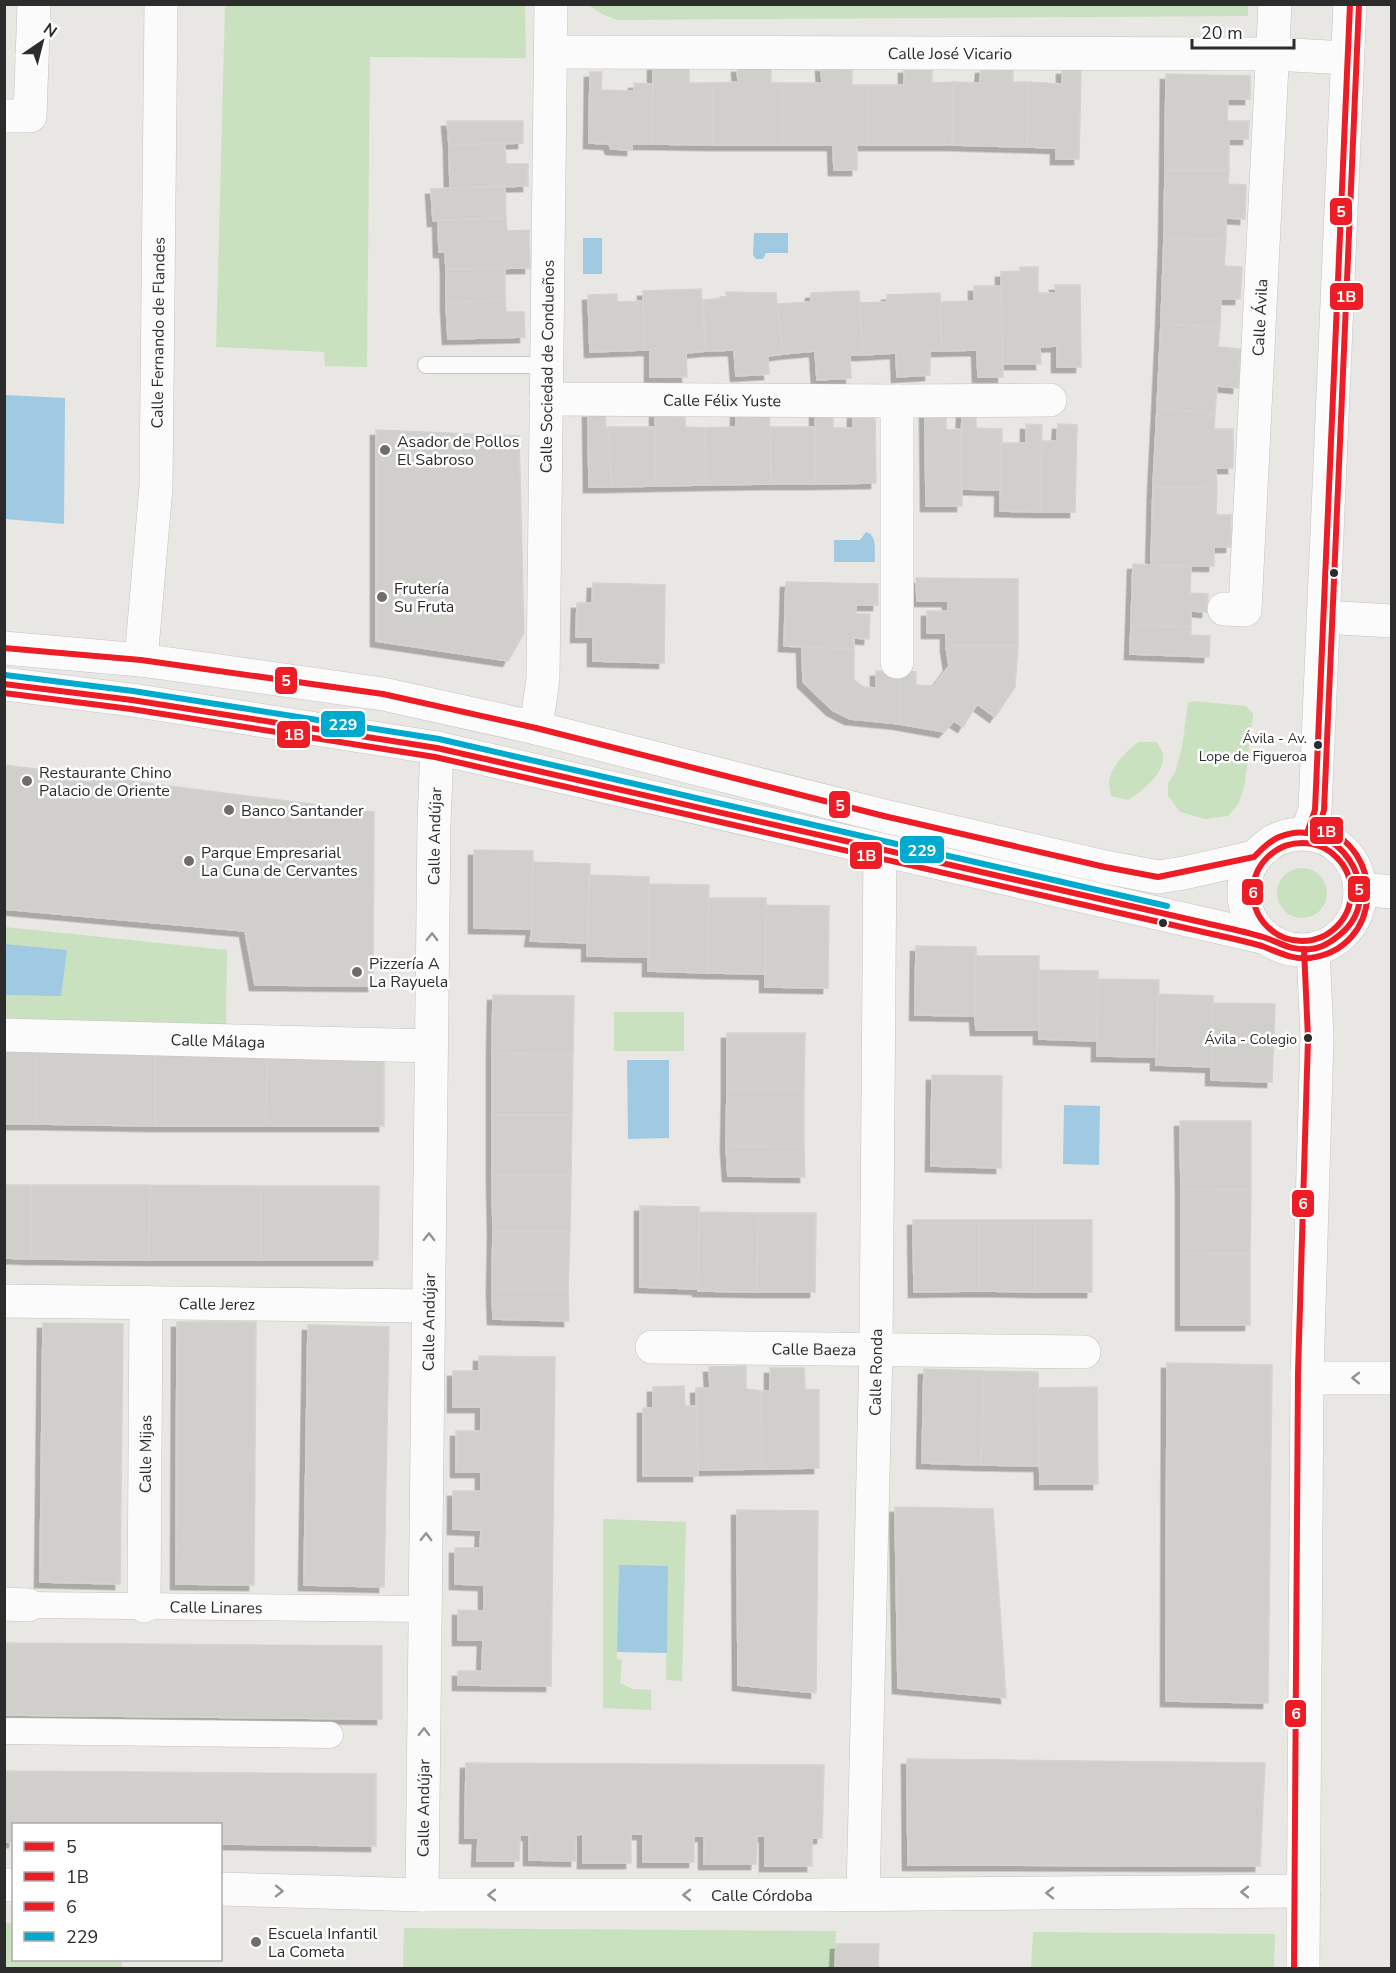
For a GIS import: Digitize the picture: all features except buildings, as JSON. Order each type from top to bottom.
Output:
[{"type":"street","points":[[4,116],[30,116],[34,4]]},
{"type":"street","name":"Calle Fernando de Flandes","points":[[141,660],[156,487],[161,4]]},
{"type":"street","name":"Calle Sociedad de Condueños","points":[[536,728],[543,679],[551,4]]},
{"type":"street","name":"Calle Ávila","points":[[1224,609],[1245,610],[1275,4]]},
{"type":"street","points":[[1307,833],[1315,810],[1350,4]]},
{"type":"street","name":"Calle José Vicario","points":[[551,52],[1274,54],[1347,58]]},
{"type":"street","name":"Calle Félix Yuste","points":[[546,399],[1050,400]]},
{"type":"street","points":[[897,401],[897,662]]},
{"type":"street","points":[[1323,617],[1392,621]]},
{"type":"street","points":[[4,648],[141,660],[383,694],[536,728],[884,816],[1158,877],[1254,857]]},
{"type":"street","points":[[4,684],[144,701],[437,748],[1266,938],[1290,949],[1313,949],[1333,941],[1346,929],[1376,891],[1338,845],[1323,837],[1307,833],[1279,837],[1254,857],[1246,872],[1243,890],[1244,904],[1249,918],[1266,938]]},
{"type":"street","name":"Calle Andújar","points":[[422,1895],[431,1046],[437,748]]},
{"type":"street","name":"Calle Ronda","points":[[862,1894],[876,1350],[880,850]]},
{"type":"street","points":[[1303,1968],[1317,1038],[1313,949]]},
{"type":"street","name":"Calle Málaga","points":[[4,1035],[431,1046]]},
{"type":"street","name":"Calle Jerez","points":[[4,1301],[428,1306]]},
{"type":"street","name":"Calle Mijas","points":[[144,1606],[146,1302]]},
{"type":"street","name":"Calle Baeza","points":[[652,1347],[1084,1352]]},
{"type":"street","points":[[1311,1379],[1392,1378]]},
{"type":"street","name":"Calle Linares","points":[[16,1604],[425,1609]]},
{"type":"street","points":[[4,1731],[330,1735]]},
{"type":"street","name":"Calle Córdoba","points":[[222,1889],[422,1895],[1304,1891]]},
{"type":"lane","points":[[426,365],[546,365]]},
{"type":"green space","points":[[1248,4],[1248,16],[618,20],[588,5]]},
{"type":"green space","points":[[225,5],[525,5],[526,58],[370,57],[367,367],[325,366],[324,352],[216,347]]},
{"type":"green space","points":[[1194,701],[1246,706],[1253,714],[1245,783],[1239,803],[1228,816],[1205,819],[1180,812],[1168,796],[1168,783],[1175,773],[1182,747],[1188,703]]},
{"type":"green space","points":[[1138,742],[1157,742],[1163,755],[1160,769],[1146,787],[1128,800],[1111,796],[1110,775],[1116,764]]},
{"type":"green space","points":[[1297,868],[1307,868],[1320,875],[1327,888],[1327,898],[1320,911],[1307,918],[1297,918],[1288,914],[1281,907],[1277,898],[1277,888],[1281,879],[1288,872]]},
{"type":"green space","points":[[5,927],[227,950],[226,1024],[5,1021]]},
{"type":"green space","points":[[614,1012],[684,1012],[684,1051],[614,1051]]},
{"type":"green space","points":[[603,1519],[686,1522],[682,1681],[666,1680],[668,1567],[619,1566],[617,1659],[622,1660],[620,1683],[633,1689],[651,1690],[651,1710],[603,1708]]},
{"type":"green space","points":[[5,1923],[12,1923],[12,1961],[122,1961],[122,1968],[5,1968]]},
{"type":"green space","points":[[404,1928],[836,1931],[835,1968],[403,1968]]},
{"type":"green space","points":[[1033,1932],[1275,1934],[1274,1968],[1031,1968]]},
{"type":"water","points":[[754,233],[788,233],[788,253],[766,253],[763,259],[756,259],[753,255]]},
{"type":"water","points":[[583,238],[602,238],[602,274],[583,274]]},
{"type":"water","points":[[5,395],[65,398],[64,524],[5,519]]},
{"type":"water","points":[[866,532],[874,540],[875,562],[834,562],[834,540],[860,540]]},
{"type":"water","points":[[5,944],[67,950],[61,996],[5,995]]},
{"type":"water","points":[[627,1060],[669,1060],[669,1138],[628,1139]]},
{"type":"water","points":[[1064,1105],[1100,1106],[1099,1165],[1063,1164]]},
{"type":"water","points":[[619,1565],[668,1566],[667,1653],[617,1652]]},
{"type":"transit line","name":"5","points":[[1307,833],[1315,810],[1350,4]]},
{"type":"transit line","name":"1B","points":[[4,693],[131,709],[435,757],[1238,940],[1291,957],[1310,958],[1334,951],[1351,937],[1363,918],[1367,897],[1365,876],[1357,855],[1341,839],[1319,827],[1324,810],[1359,4]]},
{"type":"transit line","name":"5","points":[[4,648],[141,660],[383,694],[536,728],[884,816],[1158,877],[1254,857],[1279,837],[1300,832],[1319,836],[1336,845],[1349,860],[1358,877],[1360,896],[1356,915],[1340,935],[1320,947],[1297,949],[1232,929],[437,748],[132,700],[4,684]]},
{"type":"transit line","name":"229","points":[[5,675],[133,691],[439,739],[1167,906]]},
{"type":"transit line","name":"6","points":[[1302,843],[1321,847],[1337,857],[1347,873],[1351,892],[1347,911],[1337,927],[1321,937],[1302,941],[1283,937],[1267,927],[1257,911],[1253,892],[1257,873],[1267,857],[1283,847],[1302,843]]},
{"type":"transit line","name":"6","points":[[1294,1968],[1298,1373],[1308,1038],[1304,949]]},
{"type":"place","name":"Asador de Pollos El Sabroso","points":[[385,450]]},
{"type":"place","name":"Frutería Su Fruta","points":[[382,597]]},
{"type":"place","name":"Ávila - Av. Lope de Figueroa","points":[[1318,745]]},
{"type":"place","name":"Restaurante Chino Palacio de Oriente","points":[[27,781]]},
{"type":"place","name":"Banco Santander","points":[[229,810]]},
{"type":"place","name":"Parque Empresarial La Cuna de Cervantes","points":[[189,861]]},
{"type":"place","name":"Pizzería A La Rayuela","points":[[357,972]]},
{"type":"place","name":"Ávila - Colegio","points":[[1308,1038]]},
{"type":"place","name":"Escuela Infantil La Cometa","points":[[256,1942]]}]
